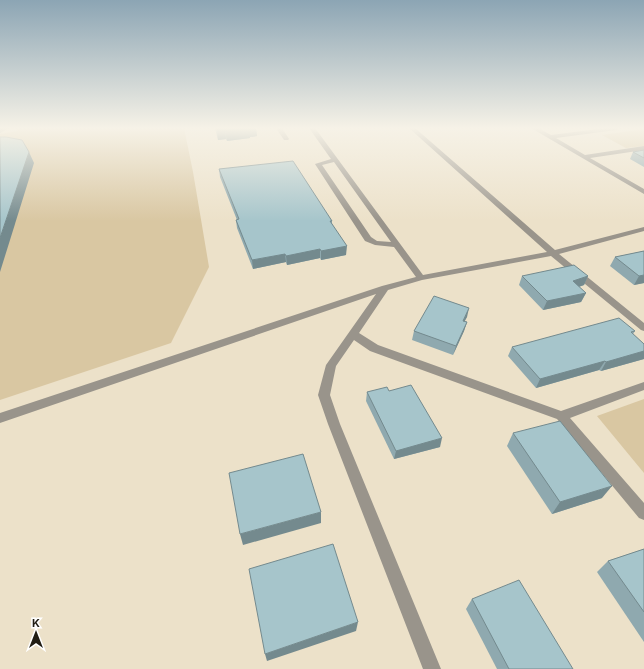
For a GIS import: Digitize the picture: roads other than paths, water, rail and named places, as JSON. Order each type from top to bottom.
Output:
[{"type":"street","points":[[447,159],[553,253],[644,328]]},
{"type":"street","points":[[588,159],[644,192]]},
{"type":"street","points":[[397,245],[375,243],[368,239],[318,164],[336,160],[421,278]]},
{"type":"street","points":[[0,418],[385,288],[421,278],[553,253],[644,229]]},
{"type":"street","points":[[385,288],[330,365],[324,394],[365,505],[432,669]]},
{"type":"street","points":[[353,334],[374,348],[561,416],[644,513]]},
{"type":"street","points":[[561,416],[644,386]]}]
